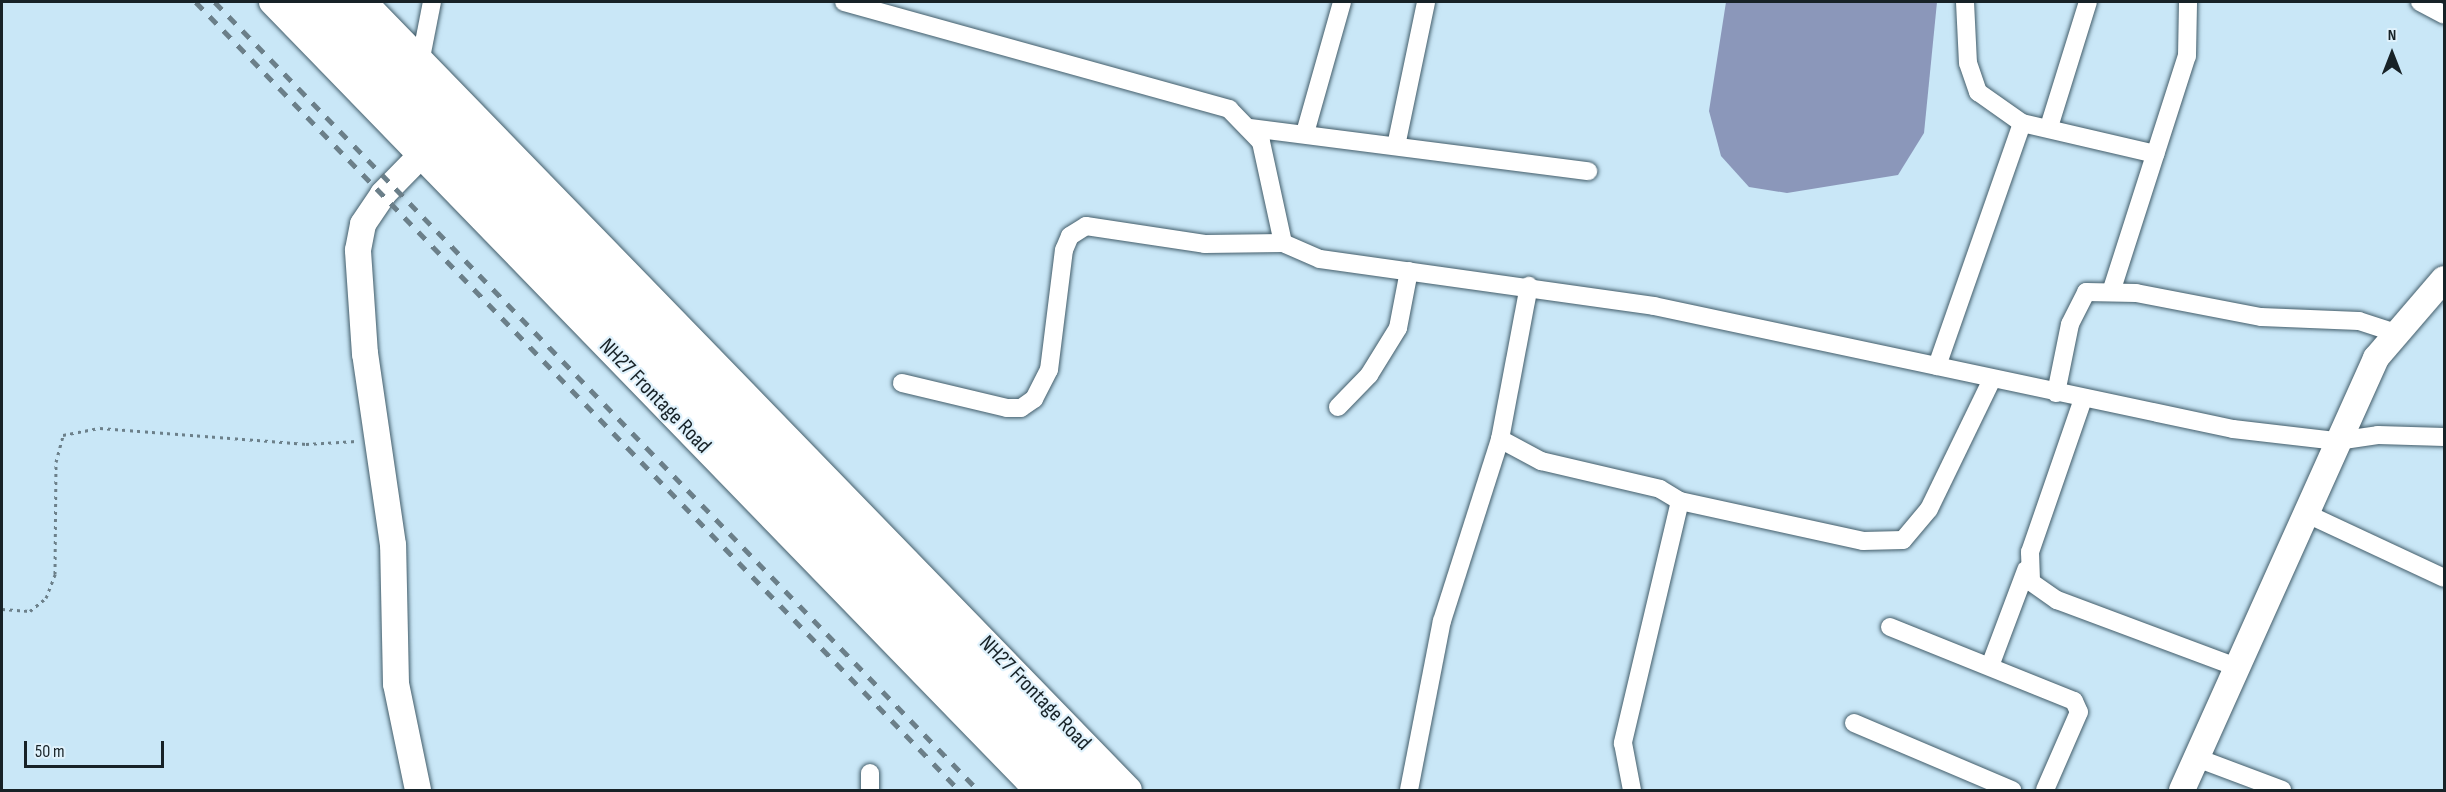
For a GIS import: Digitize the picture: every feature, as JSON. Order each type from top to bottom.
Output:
[{"type":"highway","points":[[304,2],[420,89],[429,147],[1067,790]]},
{"type":"highway","points":[[340,2],[420,89],[1104,790]]},
{"type":"street","name":"NH27 Frontage Road","points":[[272,2],[429,147],[1037,790]]},
{"type":"street","name":"NH27 Frontage Road","points":[[364,2],[420,89],[1129,790]]},
{"type":"street","points":[[420,89],[432,2]]},
{"type":"street","points":[[844,2],[1229,108],[1251,128],[1268,163],[1283,243]]},
{"type":"street","points":[[1305,133],[1342,2]]},
{"type":"street","points":[[1396,146],[1426,2]]},
{"type":"street","points":[[1965,2],[1970,79],[1978,92],[2022,123],[2049,127],[2155,154]]},
{"type":"street","points":[[2049,127],[2088,2]]},
{"type":"street","points":[[2112,290],[2187,56],[2188,2]]},
{"type":"street","points":[[2420,2],[2445,15]]},
{"type":"street","points":[[1937,366],[2022,123]]},
{"type":"street","points":[[1251,128],[1305,133],[1588,171]]},
{"type":"street","points":[[418,790],[396,684],[393,545],[378,440],[358,250],[363,224],[429,147]]},
{"type":"street","points":[[902,383],[1007,408],[1021,408],[1034,399],[1049,369],[1064,250],[1070,236],[1086,226],[1205,243],[1283,243],[1340,264],[1529,286],[1654,306],[2083,399],[2233,429],[2337,441],[2378,435],[2445,437]]},
{"type":"street","points":[[1338,407],[1369,375],[1398,328],[1409,271]]},
{"type":"street","points":[[2182,790],[2239,668],[2337,441],[2376,358],[2395,333],[2445,279]]},
{"type":"street","points":[[1409,790],[1442,621],[1500,439],[1529,286]]},
{"type":"street","points":[[2056,393],[2076,306],[2086,292],[2112,290],[2261,317],[2359,321],[2395,333]]},
{"type":"street","points":[[1500,439],[1541,461],[1660,489],[1680,501],[1863,541],[1904,540],[1929,509],[1992,378]]},
{"type":"street","points":[[1990,666],[2026,570],[2083,399]]},
{"type":"street","points":[[1632,790],[1623,743],[1680,501]]},
{"type":"street","points":[[2307,514],[2445,578]]},
{"type":"street","points":[[2026,570],[2031,582],[2057,600],[2239,668]]},
{"type":"street","points":[[1890,627],[2074,701],[2079,712],[2045,790]]},
{"type":"street","points":[[1854,723],[2012,790]]},
{"type":"street","points":[[2197,758],[2282,790]]},
{"type":"path","points":[[2,609],[30,611],[46,598],[55,574],[56,462],[63,435],[100,428],[306,444],[378,440]]},
{"type":"water","points":[[1726,2],[1937,2],[1924,133],[1898,175],[1787,193],[1749,187],[1721,156],[1709,111]]},
{"type":"railway","points":[[196,2],[959,790]]},
{"type":"railway","points":[[215,2],[978,790]]}]
